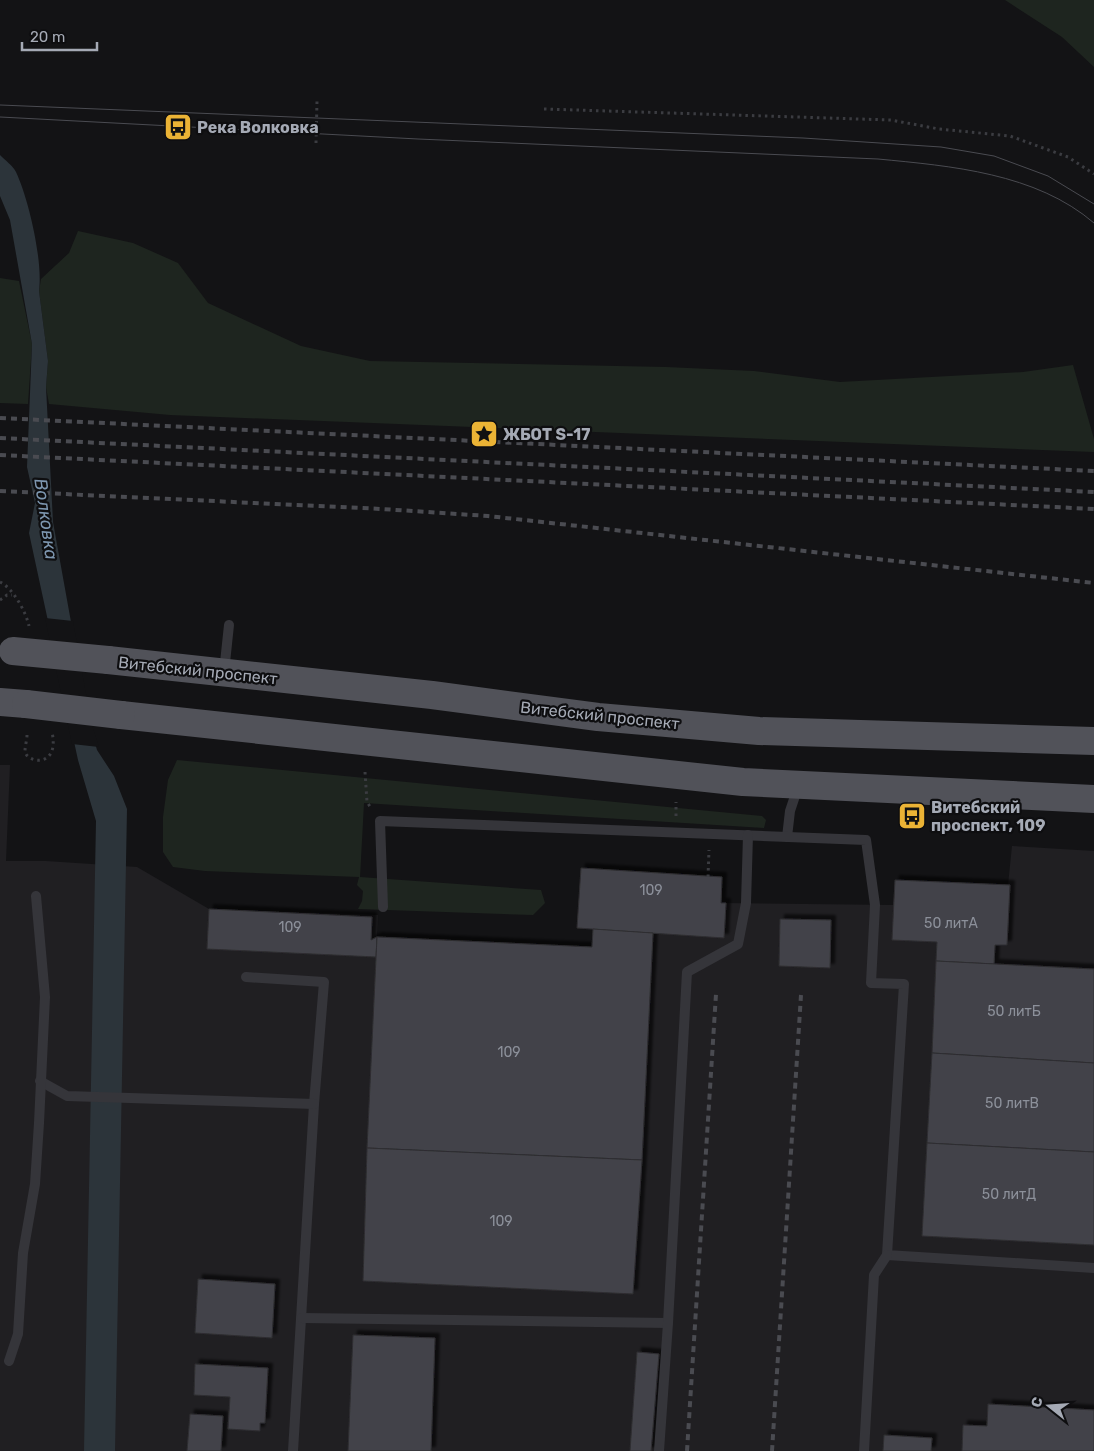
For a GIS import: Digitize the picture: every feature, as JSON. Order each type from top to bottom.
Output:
[{"type":"main road","name":"Витебский проспект","points":[[6,650],[432,696],[598,717],[759,731],[1094,740]]},
{"type":"main road","points":[[13,703],[733,781],[1094,799]]},
{"type":"lane","points":[[224,673],[229,625]]},
{"type":"lane","points":[[787,837],[790,811],[799,785]]},
{"type":"lane","points":[[383,907],[380,821],[866,840],[875,905],[871,983],[904,984],[887,1255],[874,1275],[864,1451]]},
{"type":"lane","points":[[659,1451],[668,1324],[687,972],[738,944],[746,902],[748,835]]},
{"type":"lane","points":[[10,1362],[18,1334],[23,1252],[35,1184],[45,997],[36,896]]},
{"type":"lane","points":[[246,977],[324,982],[314,1104],[293,1451]]},
{"type":"lane","points":[[40,1082],[67,1096],[314,1104]]},
{"type":"lane","points":[[887,1255],[1094,1268]]},
{"type":"lane","points":[[302,1318],[668,1324]]},
{"type":"path","points":[[316,143],[317,101]]},
{"type":"path","points":[[544,109],[891,120],[939,130],[1010,136],[1068,157],[1094,174]]},
{"type":"path","points":[[0,582],[5,584],[12,596],[7,595],[0,600]]},
{"type":"path","points":[[365,772],[367,802]]},
{"type":"path","points":[[676,802],[676,808]]},
{"type":"path","points":[[708,868],[708,877]]},
{"type":"shaded area","points":[[1005,0],[1094,0],[1094,67],[1062,37]]},
{"type":"shaded area","points":[[78,231],[133,243],[178,263],[208,303],[301,346],[370,361],[666,367],[754,371],[840,382],[1023,372],[1073,365],[1094,439],[1094,452],[170,415],[49,404],[46,387],[48,361],[39,291],[41,279],[69,253]]},
{"type":"shaded area","points":[[0,278],[19,281],[32,344],[28,404],[0,403]]},
{"type":"shaded area","points":[[177,760],[762,816],[766,820],[764,828],[364,803],[360,877],[541,890],[545,903],[533,915],[358,909],[362,901],[363,891],[357,885],[359,877],[205,871],[173,867],[163,852],[163,817],[168,780]]},
{"type":"shaded area","points":[[0,765],[10,765],[6,861],[46,861],[137,867],[209,909],[378,915],[377,936],[592,947],[593,929],[577,928],[581,868],[722,877],[721,903],[893,905],[895,880],[1008,885],[1012,846],[1094,851],[1094,1451],[0,1451]]},
{"type":"water","name":"Волковка","points":[[0,155],[15,170],[21,184],[37,248],[40,278],[39,291],[48,361],[46,387],[53,522],[89,722],[97,750],[114,776],[127,809],[115,1451],[84,1451],[96,821],[78,760],[29,533],[35,503],[27,467],[32,344],[10,220],[0,196]]},
{"type":"pier","points":[[45,618],[73,621],[91,722],[99,747],[72,744]]},
{"type":"building","points":[[581,868],[722,877],[721,903],[726,903],[724,938],[577,928]]},
{"type":"building","points":[[895,880],[1010,885],[1007,945],[995,945],[994,964],[936,961],[937,942],[892,940]]},
{"type":"building","points":[[209,909],[372,917],[371,940],[377,937],[376,957],[207,949]]},
{"type":"building","points":[[780,919],[831,920],[830,968],[779,966]]},
{"type":"building","points":[[593,929],[653,933],[642,1160],[367,1148],[377,937],[592,947]]},
{"type":"building","points":[[936,961],[1094,969],[1094,1063],[932,1053]]},
{"type":"building","points":[[932,1053],[1094,1063],[1094,1152],[927,1143]]},
{"type":"building","points":[[927,1143],[1094,1152],[1094,1245],[922,1236]]},
{"type":"building","points":[[367,1148],[642,1160],[633,1294],[363,1281]]},
{"type":"building","points":[[198,1279],[275,1284],[272,1338],[195,1333]]},
{"type":"building","points":[[353,1335],[435,1338],[431,1451],[348,1451]]},
{"type":"building","points":[[637,1352],[659,1354],[651,1451],[630,1451]]},
{"type":"building","points":[[195,1364],[268,1368],[265,1423],[260,1423],[260,1431],[228,1429],[230,1397],[194,1395]]},
{"type":"building","points":[[988,1404],[1094,1410],[1094,1451],[962,1451],[963,1425],[987,1426]]},
{"type":"building","points":[[190,1414],[223,1416],[221,1451],[187,1451]]},
{"type":"building","points":[[884,1435],[932,1438],[931,1451],[883,1451]]},
{"type":"tram line","points":[[0,105],[803,138],[941,147],[994,156],[1048,176],[1094,204]]},
{"type":"tram line","points":[[0,117],[418,139],[878,159],[963,169],[992,175],[1046,193],[1071,206],[1094,223]]},
{"type":"railway","points":[[0,418],[1094,471]]},
{"type":"railway","points":[[0,438],[1094,492]]},
{"type":"railway","points":[[0,455],[1094,509]]},
{"type":"railway","points":[[0,491],[382,509],[488,516],[1094,583]]},
{"type":"railway","points":[[687,1451],[716,994]]},
{"type":"railway","points":[[772,1451],[801,995]]},
{"type":"place","name":"Река Волковка","points":[[178,127]]},
{"type":"place","name":"ЖБОТ S-17","points":[[484,434]]},
{"type":"place","name":"Витебский проспект, 109","points":[[912,816]]}]
